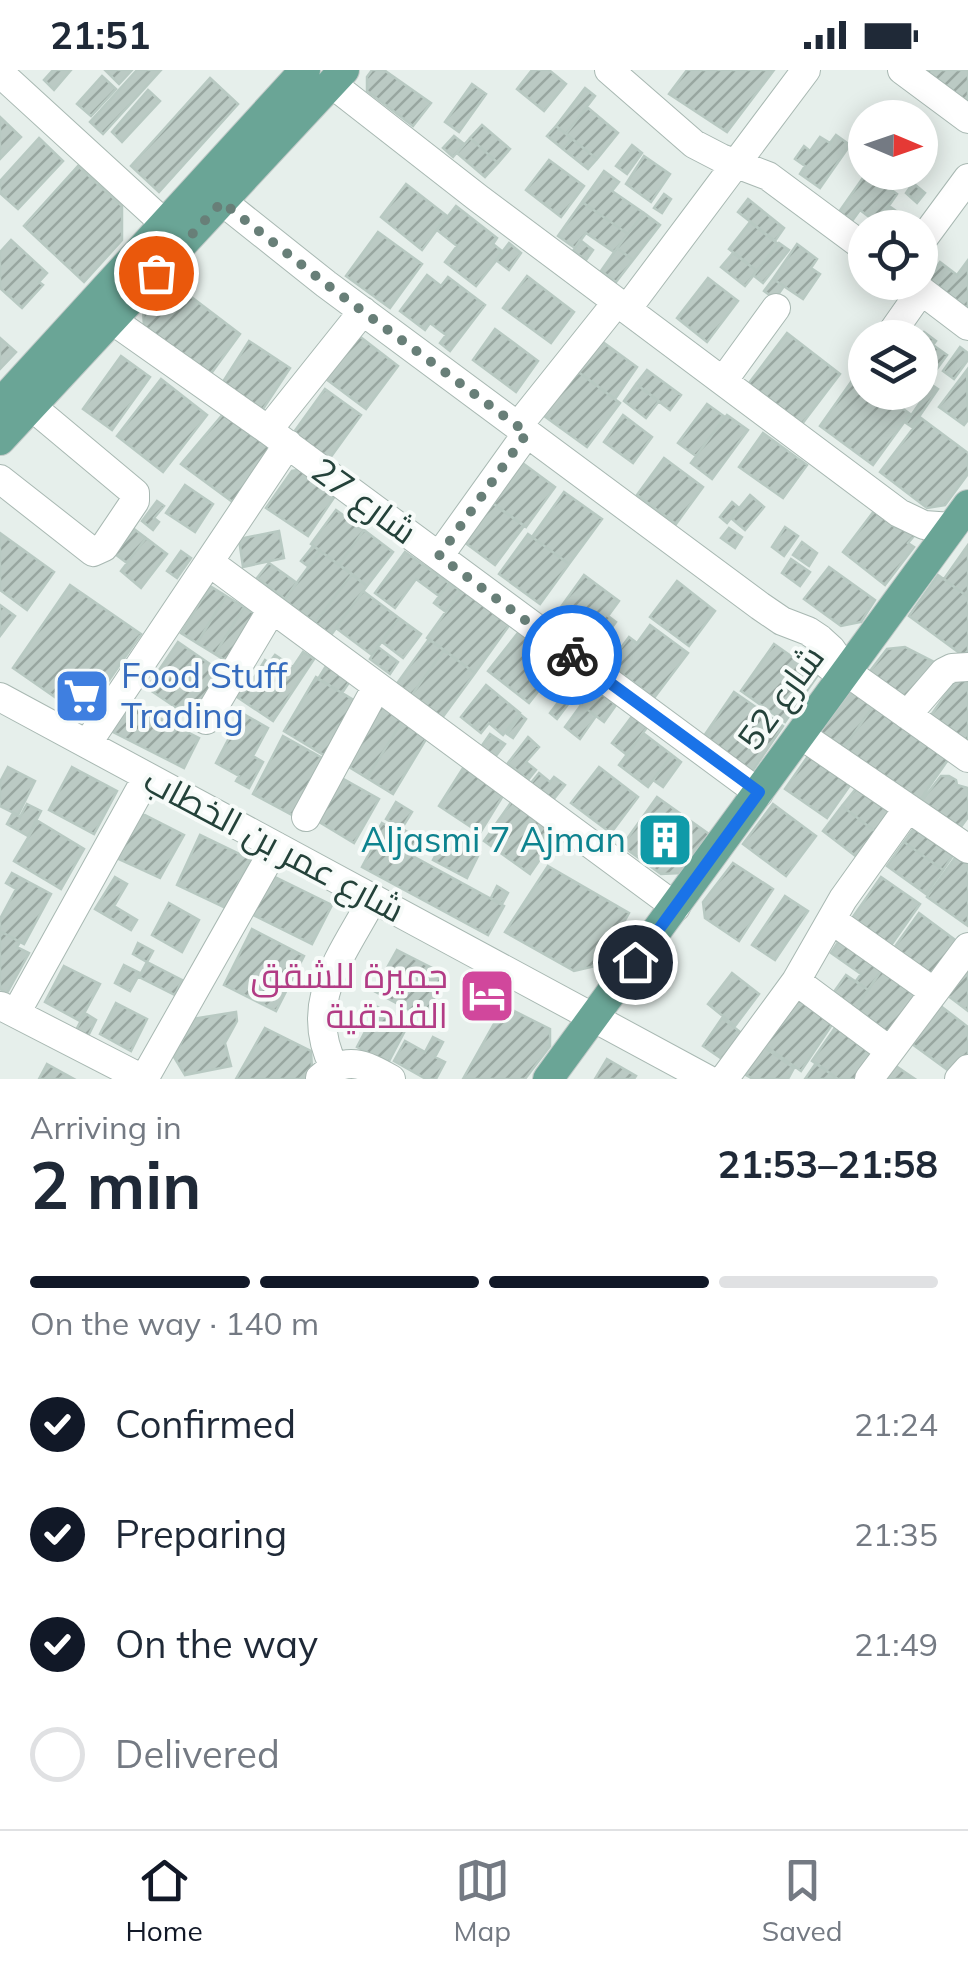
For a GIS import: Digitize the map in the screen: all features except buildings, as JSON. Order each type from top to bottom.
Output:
[{"type":"main road","points":[[0,404],[165,224],[327,75]]},
{"type":"main road","points":[[0,440],[222,202],[327,75]]},
{"type":"main road","name":"شارع 52","points":[[548,1079],[960,516]]},
{"type":"street","points":[[610,70],[694,144],[777,182],[848,235]]},
{"type":"street","points":[[439,556],[522,429],[736,164],[806,70]]},
{"type":"street","points":[[902,70],[968,119]]},
{"type":"street","points":[[0,73],[165,224]]},
{"type":"street","points":[[327,75],[478,198],[899,514],[924,524],[960,516]]},
{"type":"street","points":[[938,220],[968,179]]},
{"type":"street","points":[[222,202],[363,312],[782,622],[820,639],[847,672],[968,758]]},
{"type":"street","points":[[933,300],[968,326]]},
{"type":"street","points":[[723,381],[776,308]]},
{"type":"street","points":[[87,744],[209,562],[278,437],[363,312]]},
{"type":"street","name":"شارع 27","points":[[112,320],[278,437],[759,792]]},
{"type":"street","points":[[0,480],[93,552],[104,547],[135,501],[135,493],[31,406]]},
{"type":"street","points":[[899,514],[916,537],[926,564]]},
{"type":"street","points":[[209,562],[676,907]]},
{"type":"street","points":[[206,720],[272,610]]},
{"type":"street","points":[[907,715],[944,672],[968,667]]},
{"type":"street","points":[[306,818],[377,686]]},
{"type":"street","name":"شارع عمر بن الخطاب","points":[[2,703],[87,744],[707,1079]]},
{"type":"street","points":[[801,735],[968,849]]},
{"type":"street","points":[[147,777],[8,1009],[143,1079],[276,846]]},
{"type":"street","points":[[724,1079],[796,981],[859,875],[908,808]]},
{"type":"street","points":[[373,898],[327,985],[322,1001],[322,1035],[327,1073],[349,1064],[364,1066],[391,1079]]},
{"type":"street","points":[[832,920],[934,992]]},
{"type":"street","points":[[869,1079],[968,947]]},
{"type":"street","points":[[796,981],[890,1051]]},
{"type":"street","points":[[959,1079],[968,1070]]},
{"type":"way so far","points":[[156,273],[222,202],[527,433],[439,556],[572,655]]},
{"type":"place","name":"Food Stuff Trading","points":[[82,696]]},
{"type":"place","name":"Aljasmi 7 Ajman","points":[[665,840]]},
{"type":"place","name":"جميرة للشقق الفندقية","points":[[487,996]]},
{"type":"route","points":[[572,655],[759,792],[635,962]]}]
